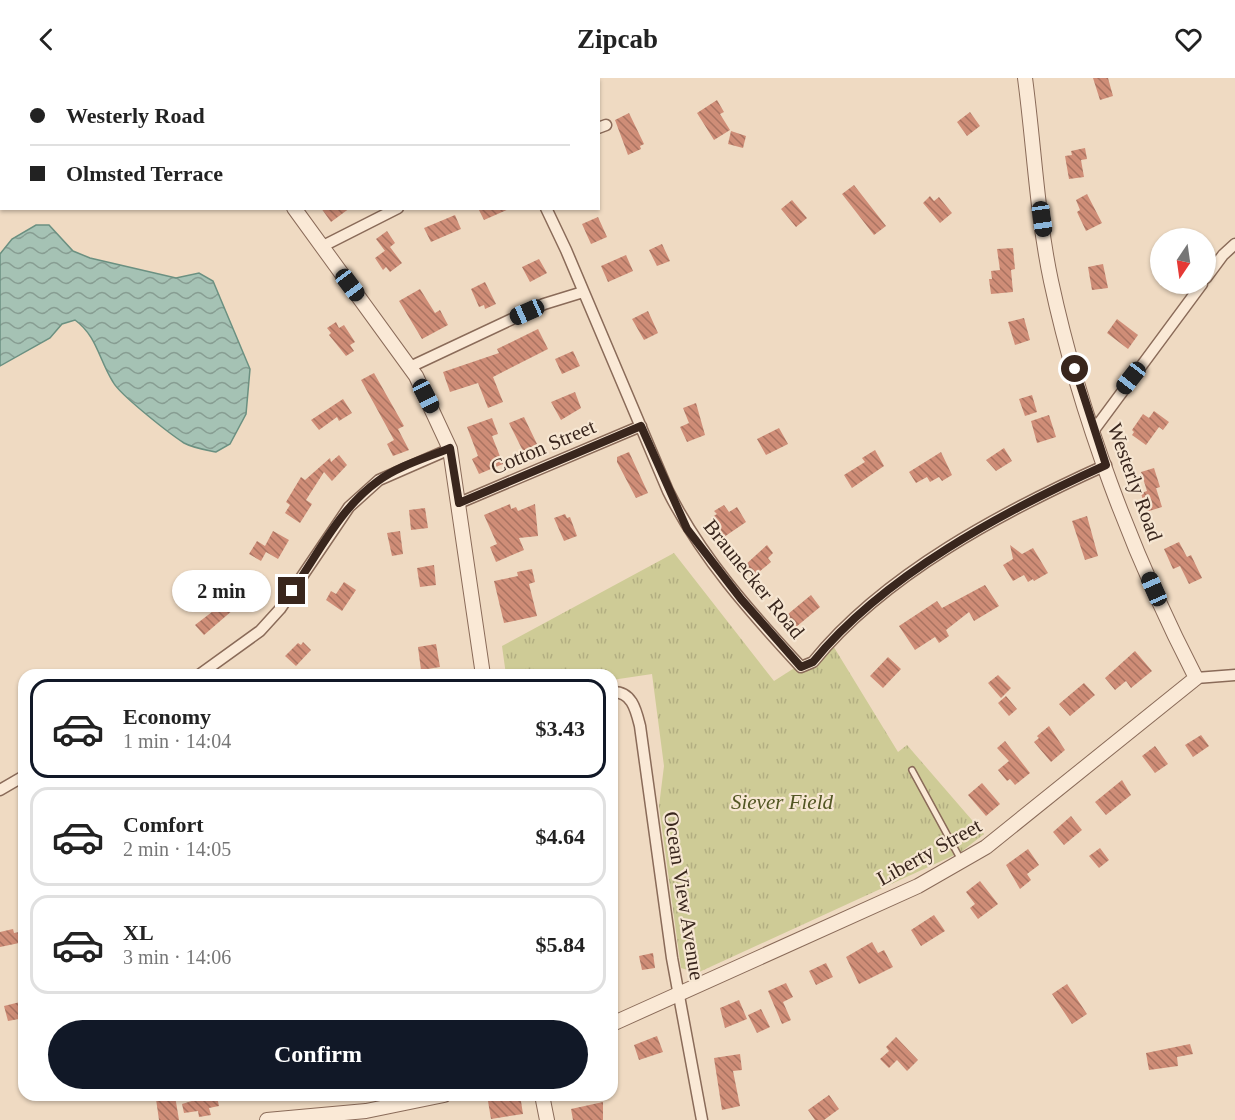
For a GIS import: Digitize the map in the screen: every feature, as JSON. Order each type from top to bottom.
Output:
[{"type":"street","name":"Westerly Road","points":[[1025,78],[1051,280],[1094,430],[1125,523],[1173,633],[1196,678]]},
{"type":"street","points":[[295,210],[410,367],[450,448],[482,669]]},
{"type":"street","points":[[321,247],[394,210]]},
{"type":"street","name":"Braunecker Road","points":[[547,210],[687,529],[741,599],[801,667],[813,662],[866,608],[901,580],[1034,498],[1106,465]]},
{"type":"street","points":[[1216,265],[1235,244]]},
{"type":"street","points":[[410,367],[544,304],[583,292]]},
{"type":"street","points":[[1094,430],[1195,294]]},
{"type":"street","name":"Cotton Street","points":[[459,503],[641,426]]},
{"type":"street","points":[[207,669],[260,631],[280,609],[349,507],[379,480],[450,448]]},
{"type":"street","points":[[1196,678],[1235,675]]},
{"type":"street","name":"Liberty Street","points":[[618,1021],[918,886],[961,862],[986,847],[1196,678]]},
{"type":"street","name":"Ocean View Avenue","points":[[618,693],[630,698],[640,726],[664,903],[702,1120]]},
{"type":"street","points":[[0,790],[18,780]]},
{"type":"street","points":[[267,1120],[353,1116],[389,1101]]},
{"type":"street","points":[[543,1101],[547,1120]]},
{"type":"lane","points":[[912,770],[961,862]]},
{"type":"green space","name":"Siever Field","points":[[674,553],[774,681],[832,644],[898,752],[907,745],[984,834],[961,852],[697,973],[681,968],[659,806],[664,766],[652,674],[618,679],[618,669],[505,669],[502,646]]},
{"type":"water","points":[[36,225],[49,225],[73,251],[90,258],[176,278],[199,273],[213,281],[250,369],[246,414],[230,444],[216,452],[195,448],[184,443],[157,423],[117,388],[93,341],[75,320],[62,324],[50,338],[0,366],[0,254],[12,239]]},
{"type":"building","points":[[1093,78],[1108,78],[1113,96],[1100,100]]},
{"type":"building","points":[[717,100],[724,112],[720,114],[730,130],[714,140],[697,113]]},
{"type":"building","points":[[970,112],[980,126],[967,136],[957,122]]},
{"type":"building","points":[[629,113],[644,144],[640,146],[641,149],[628,155],[615,120]]},
{"type":"building","points":[[731,131],[746,136],[743,148],[728,144]]},
{"type":"building","points":[[1085,148],[1087,159],[1081,160],[1084,177],[1069,179],[1065,156],[1072,155],[1071,151]]},
{"type":"building","points":[[854,185],[886,226],[874,235],[842,194]]},
{"type":"building","points":[[1087,194],[1102,223],[1086,231],[1077,212],[1080,210],[1076,200]]},
{"type":"building","points":[[930,196],[934,201],[939,197],[952,213],[940,223],[923,203]]},
{"type":"building","points":[[792,200],[807,218],[796,227],[781,209]]},
{"type":"building","points":[[322,210],[347,210],[331,222]]},
{"type":"building","points":[[479,210],[506,210],[484,220]]},
{"type":"building","points":[[455,215],[461,229],[431,242],[424,228]]},
{"type":"building","points":[[598,217],[607,237],[591,244],[582,224]]},
{"type":"building","points":[[387,231],[395,243],[385,251],[376,239]]},
{"type":"building","points":[[662,244],[670,261],[657,266],[649,250]]},
{"type":"building","points":[[390,247],[402,263],[390,272],[386,267],[383,270],[375,258]]},
{"type":"building","points":[[1013,248],[1015,269],[1011,270],[1013,292],[991,294],[989,279],[992,279],[991,271],[1000,270],[997,249]]},
{"type":"building","points":[[626,255],[633,271],[608,282],[601,266]]},
{"type":"building","points":[[539,259],[547,273],[530,282],[522,267]]},
{"type":"building","points":[[1103,264],[1108,288],[1092,290],[1088,267]]},
{"type":"building","points":[[485,282],[496,304],[485,309],[484,305],[479,307],[471,289]]},
{"type":"building","points":[[420,289],[435,313],[440,310],[448,325],[422,339],[399,301]]},
{"type":"building","points":[[648,311],[658,333],[644,340],[632,319]]},
{"type":"building","points":[[1024,318],[1030,340],[1015,345],[1008,322]]},
{"type":"building","points":[[1117,319],[1138,335],[1128,349],[1107,333]]},
{"type":"building","points":[[336,322],[339,328],[344,325],[355,342],[350,345],[354,351],[346,356],[329,335],[331,333],[327,328]]},
{"type":"building","points":[[538,329],[548,349],[493,377],[503,402],[488,408],[478,383],[450,392],[443,372],[499,353],[497,349]]},
{"type":"building","points":[[573,351],[580,366],[562,374],[555,359]]},
{"type":"building","points":[[374,373],[404,426],[398,429],[409,450],[393,456],[387,444],[394,440],[361,380]]},
{"type":"building","points":[[575,392],[581,408],[561,420],[551,402]]},
{"type":"building","points":[[1032,395],[1037,412],[1025,416],[1019,399]]},
{"type":"building","points":[[343,399],[352,413],[339,421],[337,417],[319,430],[311,420]]},
{"type":"building","points":[[696,403],[705,435],[687,442],[680,427],[689,423],[683,408]]},
{"type":"building","points":[[1154,411],[1169,422],[1163,430],[1159,427],[1146,445],[1132,435],[1134,432],[1132,430],[1143,414],[1149,418]]},
{"type":"building","points":[[1049,415],[1056,437],[1037,443],[1031,421]]},
{"type":"building","points":[[524,417],[537,444],[523,451],[509,423]]},
{"type":"building","points":[[492,418],[498,434],[492,436],[503,464],[479,474],[472,459],[478,456],[467,427]]},
{"type":"building","points":[[779,428],[788,444],[766,455],[757,439]]},
{"type":"building","points":[[1004,448],[1012,461],[996,471],[986,460]]},
{"type":"building","points":[[875,450],[884,466],[852,488],[844,475],[865,462],[862,458]]},
{"type":"building","points":[[629,452],[648,493],[636,498],[617,462],[617,457]]},
{"type":"building","points":[[941,452],[952,475],[942,481],[939,477],[930,482],[927,477],[916,483],[909,472]]},
{"type":"building","points":[[339,455],[347,465],[332,481],[324,472],[306,500],[312,504],[300,523],[285,513],[290,505],[286,502],[301,477],[305,480],[330,458],[331,462]]},
{"type":"building","points":[[1154,468],[1160,487],[1147,491],[1141,472]]},
{"type":"building","points":[[1156,488],[1162,507],[1146,512],[1141,493]]},
{"type":"building","points":[[510,504],[511,509],[516,507],[518,511],[535,504],[538,536],[519,538],[524,550],[496,562],[490,547],[497,544],[484,515]]},
{"type":"building","points":[[724,505],[729,512],[737,507],[746,522],[724,537],[712,517],[717,514],[714,511]]},
{"type":"building","points":[[425,508],[428,528],[411,530],[409,510]]},
{"type":"building","points":[[565,514],[567,518],[570,517],[577,536],[564,541],[554,518]]},
{"type":"building","points":[[1087,516],[1098,556],[1085,560],[1072,521]]},
{"type":"building","points":[[273,531],[289,540],[278,559],[266,552],[261,561],[249,554],[257,541],[265,546]]},
{"type":"building","points":[[400,531],[403,554],[392,556],[387,533]]},
{"type":"building","points":[[1179,542],[1187,557],[1191,555],[1202,578],[1189,584],[1180,566],[1173,569],[1164,549]]},
{"type":"building","points":[[767,545],[773,553],[768,558],[771,562],[753,577],[744,566]]},
{"type":"building","points":[[1010,545],[1022,554],[1033,548],[1048,573],[1034,581],[1033,579],[1028,582],[1024,575],[1013,581],[1003,565],[1013,559]]},
{"type":"building","points":[[434,565],[436,585],[420,587],[417,568]]},
{"type":"building","points":[[532,569],[535,582],[529,584],[537,616],[504,623],[494,581],[518,576],[517,572]]},
{"type":"building","points":[[344,582],[356,590],[342,611],[326,600],[331,591],[336,594]]},
{"type":"building","points":[[985,585],[999,606],[974,621],[969,612],[946,630],[949,636],[939,643],[935,637],[915,650],[899,626],[937,601],[942,608]]},
{"type":"building","points":[[234,595],[241,603],[204,635],[195,625]]},
{"type":"building","points":[[811,595],[820,607],[796,627],[794,625],[790,629],[782,619]]},
{"type":"building","points":[[303,642],[311,650],[296,666],[285,656],[298,643],[301,645]]},
{"type":"building","points":[[436,644],[440,667],[421,669],[418,647]]},
{"type":"building","points":[[1135,651],[1152,671],[1131,688],[1126,681],[1115,690],[1105,678]]},
{"type":"building","points":[[888,657],[901,669],[883,688],[870,676]]},
{"type":"building","points":[[998,675],[1011,688],[1001,698],[988,683]]},
{"type":"building","points":[[1084,683],[1095,695],[1070,716],[1059,704]]},
{"type":"building","points":[[1006,696],[1017,709],[1009,716],[998,703]]},
{"type":"building","points":[[1049,726],[1065,750],[1051,762],[1034,742],[1039,738],[1037,736]]},
{"type":"building","points":[[1201,735],[1209,746],[1193,757],[1185,745]]},
{"type":"building","points":[[1005,741],[1030,773],[1015,785],[1010,779],[1007,781],[998,770],[1009,761],[997,748]]},
{"type":"building","points":[[1155,746],[1168,764],[1155,773],[1142,756]]},
{"type":"building","points":[[1122,780],[1131,795],[1106,815],[1095,802]]},
{"type":"building","points":[[982,783],[1000,804],[986,816],[968,795]]},
{"type":"building","points":[[1071,816],[1082,830],[1064,845],[1053,832]]},
{"type":"building","points":[[1100,848],[1109,860],[1099,868],[1089,856]]},
{"type":"building","points":[[1028,849],[1039,865],[1027,874],[1031,880],[1020,889],[1006,865]]},
{"type":"building","points":[[980,881],[998,904],[978,919],[970,908],[975,904],[966,892]]},
{"type":"building","points":[[934,915],[945,931],[921,946],[911,930]]},
{"type":"building","points":[[13,929],[14,933],[18,932],[18,943],[0,947],[0,932]]},
{"type":"building","points":[[872,942],[878,953],[884,950],[893,967],[859,984],[846,957]]},
{"type":"building","points":[[653,953],[655,968],[642,970],[639,956]]},
{"type":"building","points":[[826,963],[833,977],[816,985],[809,971]]},
{"type":"building","points":[[786,983],[793,997],[783,1002],[791,1020],[782,1024],[768,991]]},
{"type":"building","points":[[1067,984],[1087,1014],[1072,1024],[1052,994]]},
{"type":"building","points":[[739,1000],[747,1019],[725,1028],[720,1008]]},
{"type":"building","points":[[18,1002],[18,1019],[8,1021],[4,1006]]},
{"type":"building","points":[[761,1009],[770,1027],[757,1033],[748,1015]]},
{"type":"building","points":[[657,1036],[663,1052],[639,1060],[634,1045]]},
{"type":"building","points":[[896,1037],[918,1060],[907,1071],[897,1060],[889,1068],[880,1059],[889,1051],[886,1047]]},
{"type":"building","points":[[1190,1044],[1193,1054],[1177,1057],[1178,1066],[1149,1070],[1146,1053]]},
{"type":"building","points":[[740,1054],[742,1070],[733,1071],[740,1106],[722,1110],[714,1058]]},
{"type":"building","points":[[829,1095],[839,1109],[824,1120],[815,1120],[808,1110]]},
{"type":"building","points":[[156,1101],[176,1101],[179,1120],[159,1120]]},
{"type":"building","points":[[192,1101],[218,1101],[219,1106],[209,1108],[211,1115],[199,1117],[198,1111],[184,1113],[182,1104]]},
{"type":"building","points":[[488,1101],[521,1101],[523,1114],[491,1119]]},
{"type":"building","points":[[603,1102],[603,1120],[573,1120],[571,1109]]},
{"type":"route","points":[[292,591],[327,536],[349,507],[379,480],[410,465],[450,448],[459,503],[641,426],[668,491],[687,529],[741,599],[801,667],[813,662],[827,645],[866,608],[901,580],[1034,498],[1106,465],[1075,369]]}]
